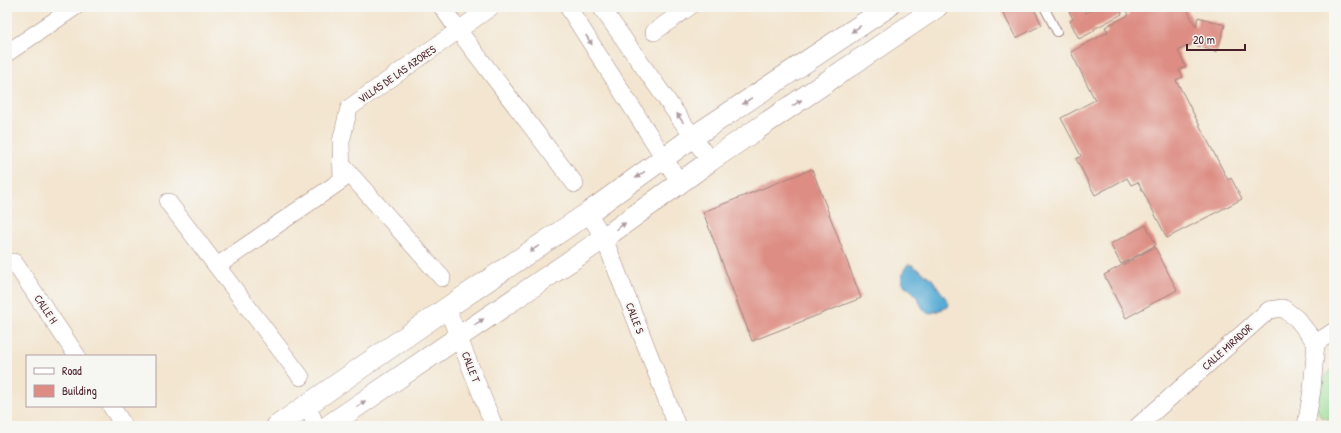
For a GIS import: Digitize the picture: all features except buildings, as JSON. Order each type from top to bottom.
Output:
[{"type":"street","points":[[7,53],[75,7]]},
{"type":"street","points":[[442,7],[575,184]]},
{"type":"street","name":"VILLAS DE LAS AZORES","points":[[217,266],[342,180],[341,142],[349,108],[491,7]]},
{"type":"street","points":[[568,7],[680,183]]},
{"type":"street","points":[[601,7],[710,161]]},
{"type":"street","points":[[654,32],[689,7]]},
{"type":"street","points":[[277,426],[447,308],[588,213],[693,137],[888,7]]},
{"type":"street","points":[[328,426],[604,238],[710,161],[928,9]]},
{"type":"street","points":[[342,165],[442,278]]},
{"type":"street","points":[[168,202],[301,377]]},
{"type":"street","name":"CALLE S","points":[[588,213],[604,238],[677,426]]},
{"type":"street","name":"CALLE H","points":[[14,262],[76,355]]},
{"type":"street","name":"CALLE T","points":[[447,308],[494,426]]},
{"type":"street","name":"CALLE MIRADOR","points":[[1138,426],[1269,310],[1283,308],[1297,319],[1316,343]]},
{"type":"street","points":[[1306,426],[1312,390],[1316,343],[1334,331]]},
{"type":"street","points":[[307,405],[316,426]]},
{"type":"street","points":[[112,407],[124,426]]},
{"type":"lane","points":[[1044,7],[1057,32]]},
{"type":"green space","points":[[1334,368],[1334,417],[1329,419],[1322,417],[1312,404],[1317,385]]},
{"type":"water","points":[[908,264],[912,265],[932,279],[949,303],[948,307],[929,314],[926,312],[912,291],[902,282],[902,275]]}]
